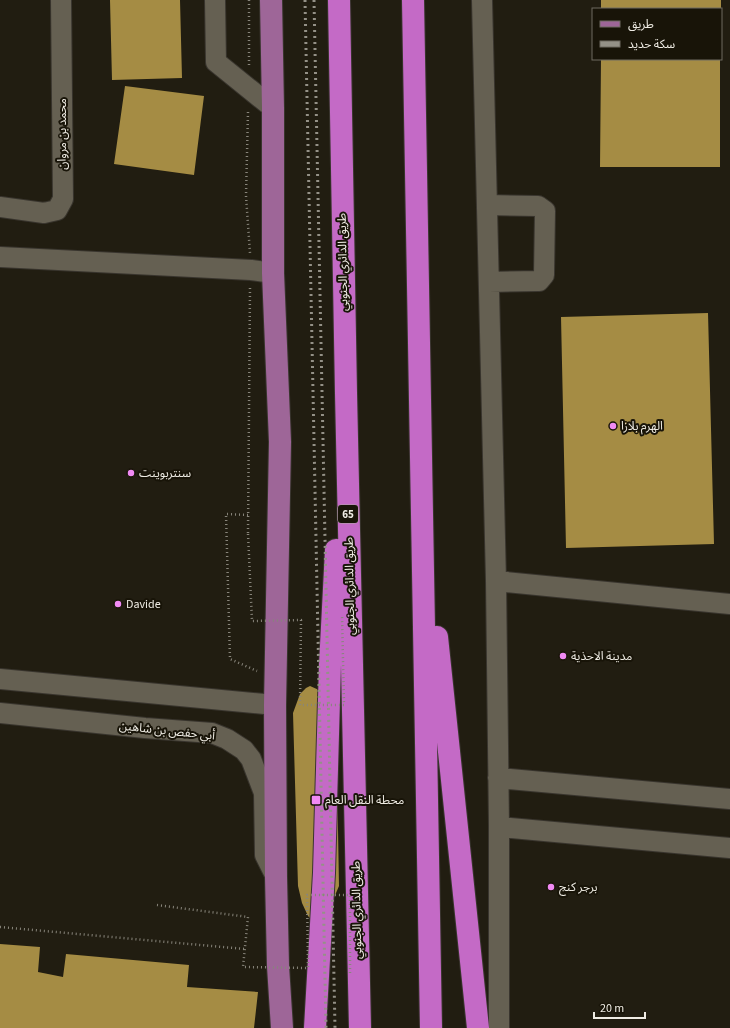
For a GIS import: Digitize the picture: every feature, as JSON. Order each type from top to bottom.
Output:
[{"type":"highway","name":"طريق الدائري الجنوبي","points":[[338,0],[360,1028]]},
{"type":"highway","points":[[413,0],[431,1028]]},
{"type":"highway","points":[[315,1028],[324,873],[330,666],[346,393]]},
{"type":"highway","points":[[422,490],[478,1028]]},
{"type":"main road","points":[[271,0],[273,108],[273,273],[280,442],[275,705],[276,877],[278,966],[282,1028]]},
{"type":"street","name":"محمد بن مروان","points":[[0,207],[44,213],[57,210],[63,199],[61,0]]},
{"type":"street","points":[[215,0],[216,62],[273,108]]},
{"type":"street","points":[[482,0],[496,581],[499,827],[499,1028]]},
{"type":"street","points":[[487,205],[538,206],[545,211],[544,275],[539,281],[489,282]]},
{"type":"street","points":[[0,257],[251,270],[273,273]]},
{"type":"street","points":[[496,581],[730,604]]},
{"type":"street","points":[[0,679],[275,705]]},
{"type":"street","name":"أبي حفص بن شاهين","points":[[0,713],[145,728],[212,733],[227,739],[244,750],[251,759],[264,793],[265,855],[276,877]]},
{"type":"street","points":[[498,778],[730,799]]},
{"type":"street","points":[[499,827],[730,848]]},
{"type":"path","points":[[249,0],[250,48]]},
{"type":"path","points":[[246,196],[248,108]]},
{"type":"path","points":[[250,306],[248,534],[252,620],[301,620],[300,705],[344,705],[342,615]]},
{"type":"path","points":[[248,515],[226,514],[230,659],[260,672]]},
{"type":"path","points":[[157,905],[248,918],[243,967],[308,968],[307,895],[350,895],[350,974]]},
{"type":"path","points":[[0,927],[245,949]]},
{"type":"building","points":[[110,0],[180,0],[182,78],[112,80]]},
{"type":"building","points":[[601,0],[721,0],[721,8],[601,8]]},
{"type":"building","points":[[601,60],[720,60],[720,167],[600,167]]},
{"type":"building","points":[[125,86],[204,96],[194,175],[114,164]]},
{"type":"building","points":[[708,313],[714,544],[566,548],[561,317]]},
{"type":"building","name":"محطة النقل العام","points":[[310,686],[319,690],[336,715],[339,886],[330,907],[313,921],[308,916],[302,903],[298,886],[293,713],[300,694]]},
{"type":"building","points":[[0,944],[40,947],[38,972],[63,977],[66,954],[189,965],[187,987],[258,992],[254,1028],[0,1028]]},
{"type":"railway","points":[[305,0],[326,1028]]},
{"type":"railway","points":[[314,0],[335,1028]]},
{"type":"place","name":"الهرم بلازا","points":[[613,426]]},
{"type":"place","name":"سنتربوينت","points":[[131,473]]},
{"type":"place","name":"Davide","points":[[118,604]]},
{"type":"place","name":"مدينة الاحذية","points":[[563,656]]},
{"type":"place","name":"محطة النقل العام","points":[[316,800]]},
{"type":"place","name":"برجر كنج","points":[[551,887]]}]
